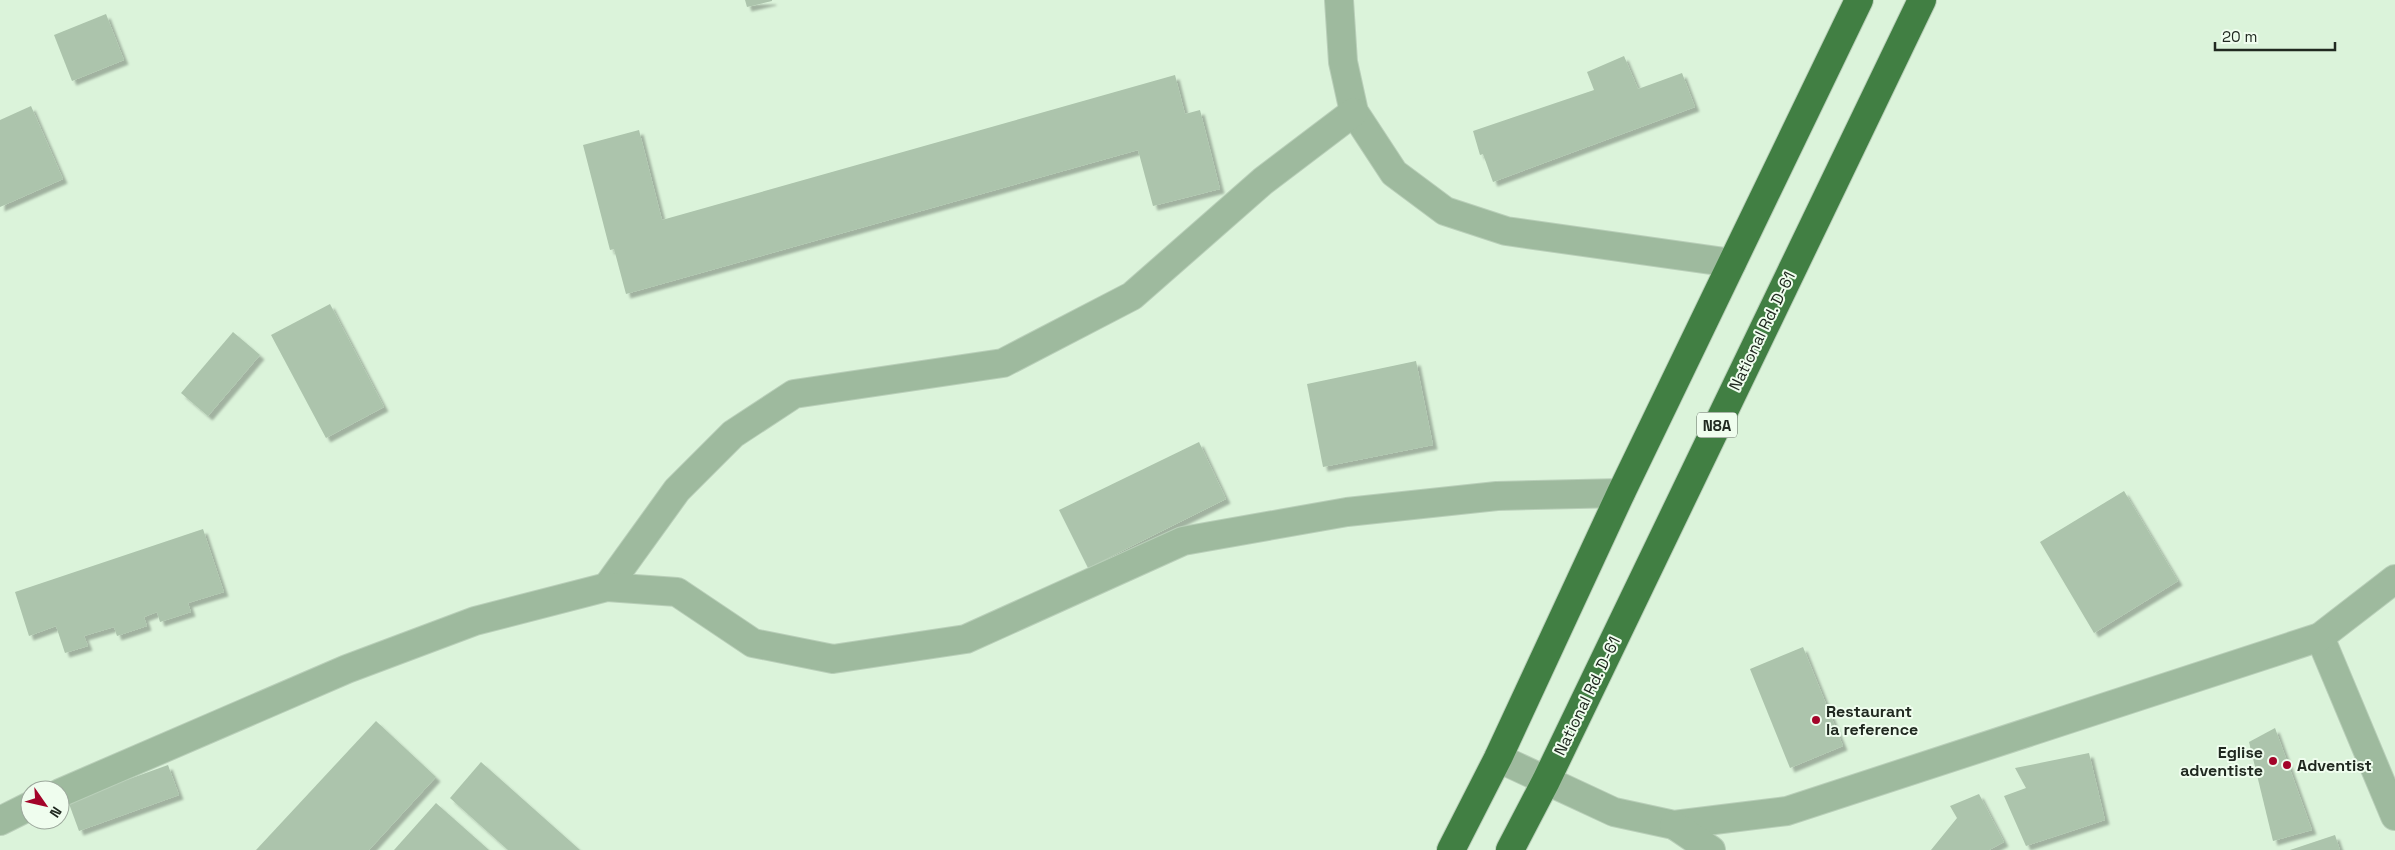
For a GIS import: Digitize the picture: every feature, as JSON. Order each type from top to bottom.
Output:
[{"type":"highway","points":[[1451,850],[1498,758],[1621,493],[1859,0]]},
{"type":"highway","name":"National Rd. D-61","points":[[1510,850],[1546,781],[1922,0]]},
{"type":"street","points":[[1339,0],[1343,62],[1354,112],[1394,173],[1446,210],[1506,231],[1732,263]]},
{"type":"street","points":[[606,587],[677,490],[733,434],[794,394],[1004,363],[1132,296],[1263,181],[1354,112]]},
{"type":"street","points":[[70,789],[347,669],[475,621],[606,587],[677,592],[753,642],[833,659],[966,639],[1183,541],[1347,512],[1497,496],[1621,493]]},
{"type":"street","points":[[1498,758],[1614,812],[1674,825],[1787,811],[2320,637],[2395,579]]},
{"type":"street","points":[[2320,637],[2395,816]]},
{"type":"street","points":[[0,821],[20,811]]},
{"type":"street","points":[[1674,825],[1711,850]]},
{"type":"building","points":[[745,0],[772,0],[772,1],[747,7]]},
{"type":"building","points":[[106,14],[124,60],[72,81],[54,35]]},
{"type":"building","points":[[1624,56],[1638,89],[1682,73],[1695,107],[1493,182],[1483,154],[1480,155],[1473,131],[1594,90],[1587,72]]},
{"type":"building","points":[[1175,75],[1185,114],[1200,110],[1220,189],[1153,206],[1138,150],[626,294],[614,249],[610,250],[583,145],[639,130],[662,220]]},
{"type":"building","points":[[31,106],[63,179],[0,207],[0,120]]},
{"type":"building","points":[[330,304],[384,407],[326,438],[271,335]]},
{"type":"building","points":[[233,332],[260,355],[208,416],[181,393]]},
{"type":"building","points":[[1416,361],[1433,445],[1323,467],[1307,384]]},
{"type":"building","points":[[1199,442],[1226,499],[1088,568],[1059,510]]},
{"type":"building","points":[[2124,491],[2178,581],[2094,633],[2040,542]]},
{"type":"building","points":[[203,529],[224,592],[188,603],[191,612],[160,622],[157,612],[144,617],[147,626],[117,636],[114,627],[84,636],[88,646],[65,653],[56,626],[29,636],[15,592]]},
{"type":"building","points":[[1803,647],[1843,746],[1790,768],[1750,669]]},
{"type":"building","points":[[376,721],[436,777],[369,850],[256,850]]},
{"type":"building","points":[[2275,728],[2312,830],[2273,841],[2249,742]]},
{"type":"building","points":[[2089,753],[2105,820],[2026,846],[2004,796],[2026,788],[2015,768]]},
{"type":"building","points":[[481,762],[580,850],[508,850],[450,798]]},
{"type":"building","points":[[168,765],[179,795],[79,831],[70,806],[70,800]]},
{"type":"building","points":[[1979,794],[2004,842],[1989,850],[1931,850],[1957,818],[1950,806]]},
{"type":"building","points":[[436,803],[489,850],[394,850]]},
{"type":"building","points":[[2335,835],[2340,850],[2290,850]]},
{"type":"place","name":"Restaurant la reference","points":[[1816,720]]},
{"type":"place","name":"Eglise adventiste","points":[[2273,761]]},
{"type":"place","name":"Adventist","points":[[2287,765]]}]
